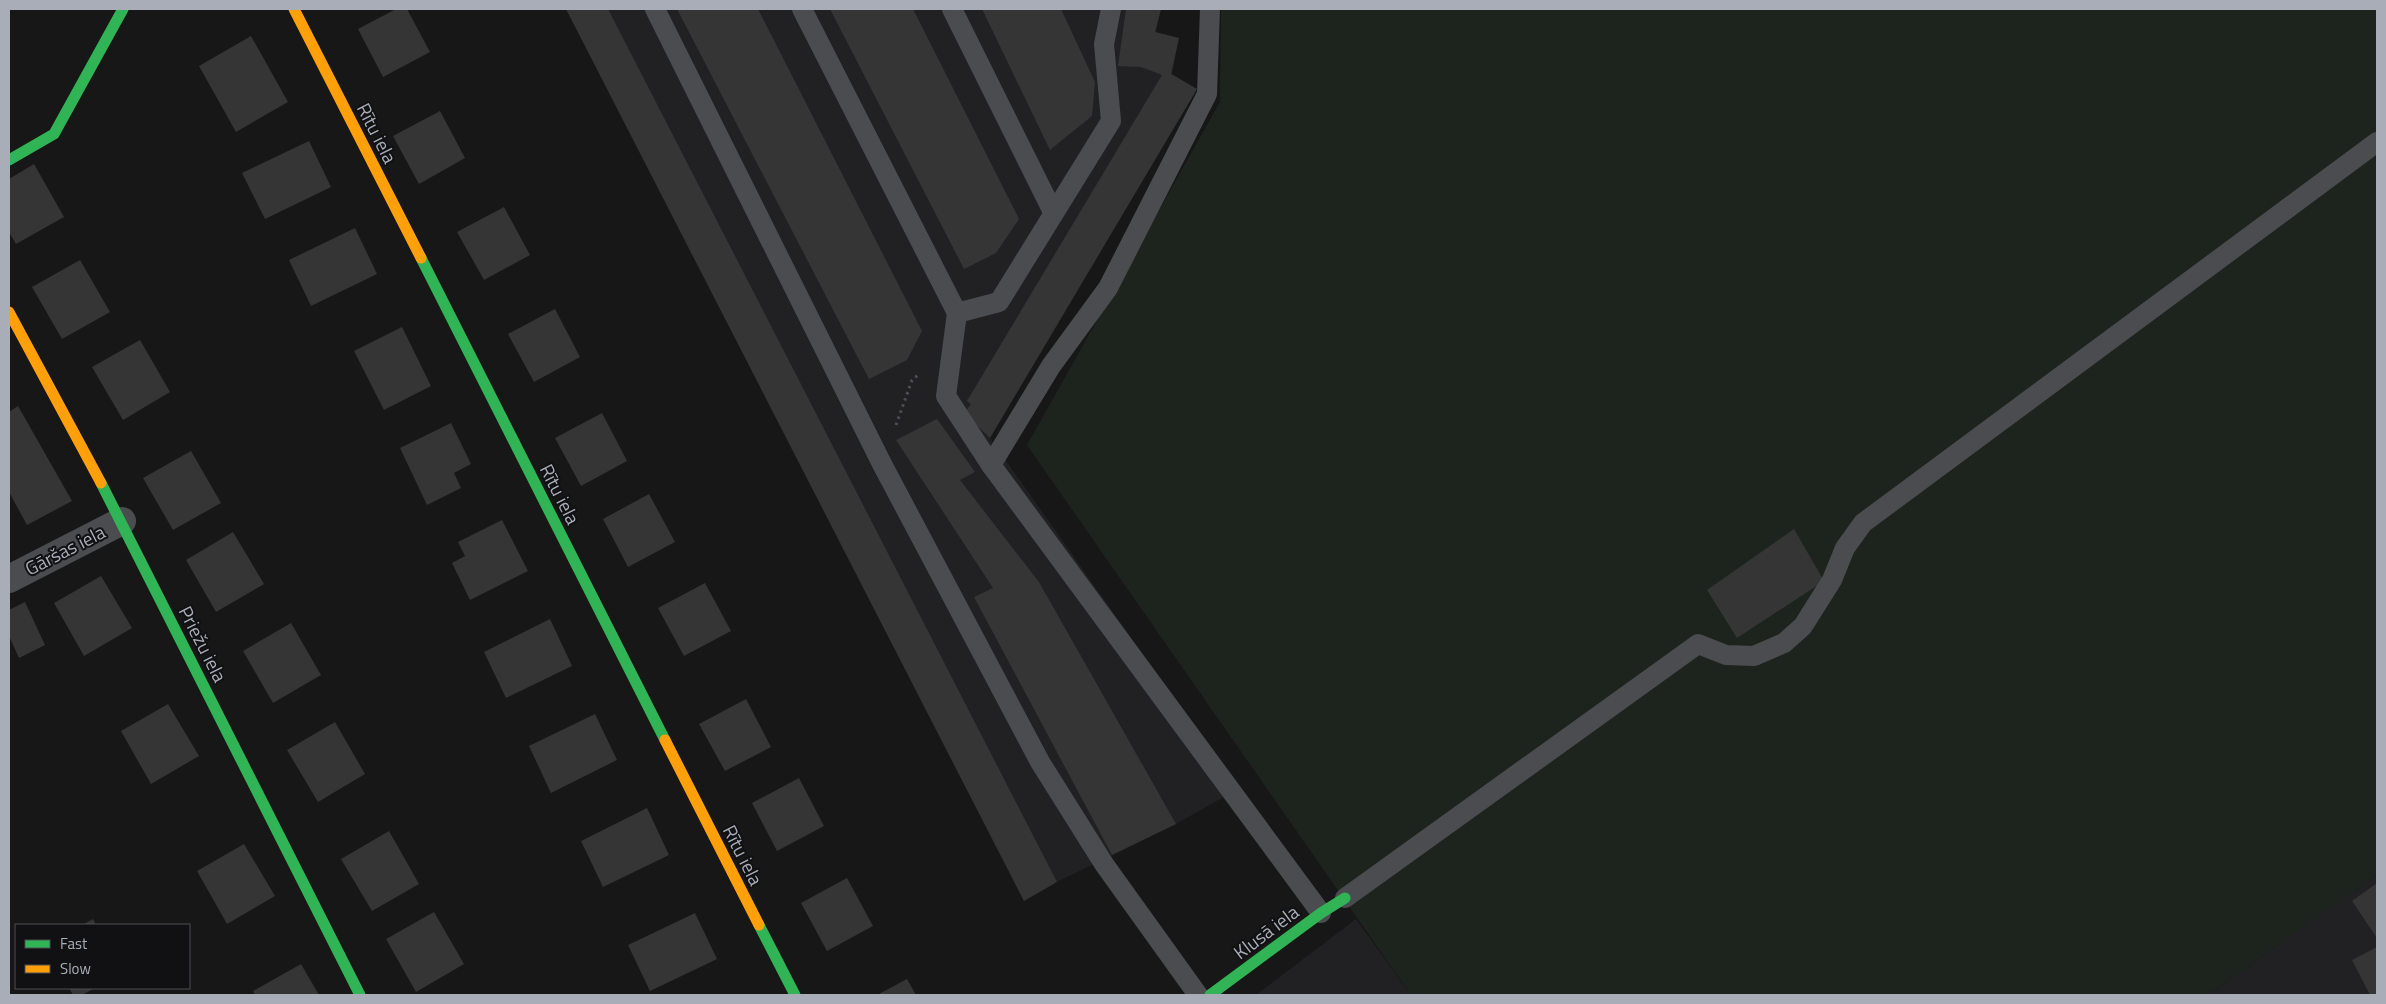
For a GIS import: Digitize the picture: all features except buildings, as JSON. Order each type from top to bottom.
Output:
[{"type":"street","points":[[9,160],[54,134],[123,9]]},
{"type":"street","name":"Rītu iela","points":[[294,9],[795,995]]},
{"type":"street","name":"Priežu iela","points":[[9,312],[122,520],[360,995]]},
{"type":"street","name":"Gāršas iela","points":[[9,578],[122,520]]},
{"type":"street","name":"Klusā iela","points":[[1210,995],[1321,913],[1345,898]]},
{"type":"lane","points":[[655,9],[882,464],[1040,762],[1104,864],[1198,995]]},
{"type":"lane","points":[[802,9],[957,313],[946,396],[991,465],[1321,913]]},
{"type":"lane","points":[[952,9],[1053,212]]},
{"type":"lane","points":[[957,313],[999,302],[1111,121],[1104,44],[1111,9]]},
{"type":"lane","points":[[991,465],[1051,366],[1108,288],[1207,94],[1210,9]]},
{"type":"lane","points":[[1345,898],[1698,644],[1726,655],[1754,656],[1784,643],[1803,626],[1832,580],[1845,548],[1863,522],[2377,142]]},
{"type":"path","points":[[882,464],[912,380],[952,348]]},
{"type":"shaded area","points":[[566,9],[1161,9],[1156,32],[1179,38],[1172,74],[1197,89],[990,438],[1238,789],[1176,824],[1057,882],[1024,901]]},
{"type":"shaded area","points":[[1221,9],[2377,9],[2377,874],[2208,995],[1411,995],[1027,445],[1220,102]]},
{"type":"shaded area","points":[[2377,874],[2377,995],[2208,995],[2352,891]]},
{"type":"shaded area","points":[[1356,919],[1411,995],[1256,995]]},
{"type":"traffic: fast","points":[[9,160],[54,134],[123,9]]},
{"type":"traffic: fast","points":[[421,258],[665,740]]},
{"type":"traffic: fast","points":[[101,483],[360,995]]},
{"type":"traffic: fast","points":[[1210,995],[1321,913],[1345,898]]},
{"type":"traffic: fast","points":[[759,925],[795,995]]},
{"type":"traffic: slow","points":[[294,9],[421,258]]},
{"type":"traffic: slow","points":[[9,312],[101,483]]},
{"type":"traffic: slow","points":[[665,740],[759,925]]}]
